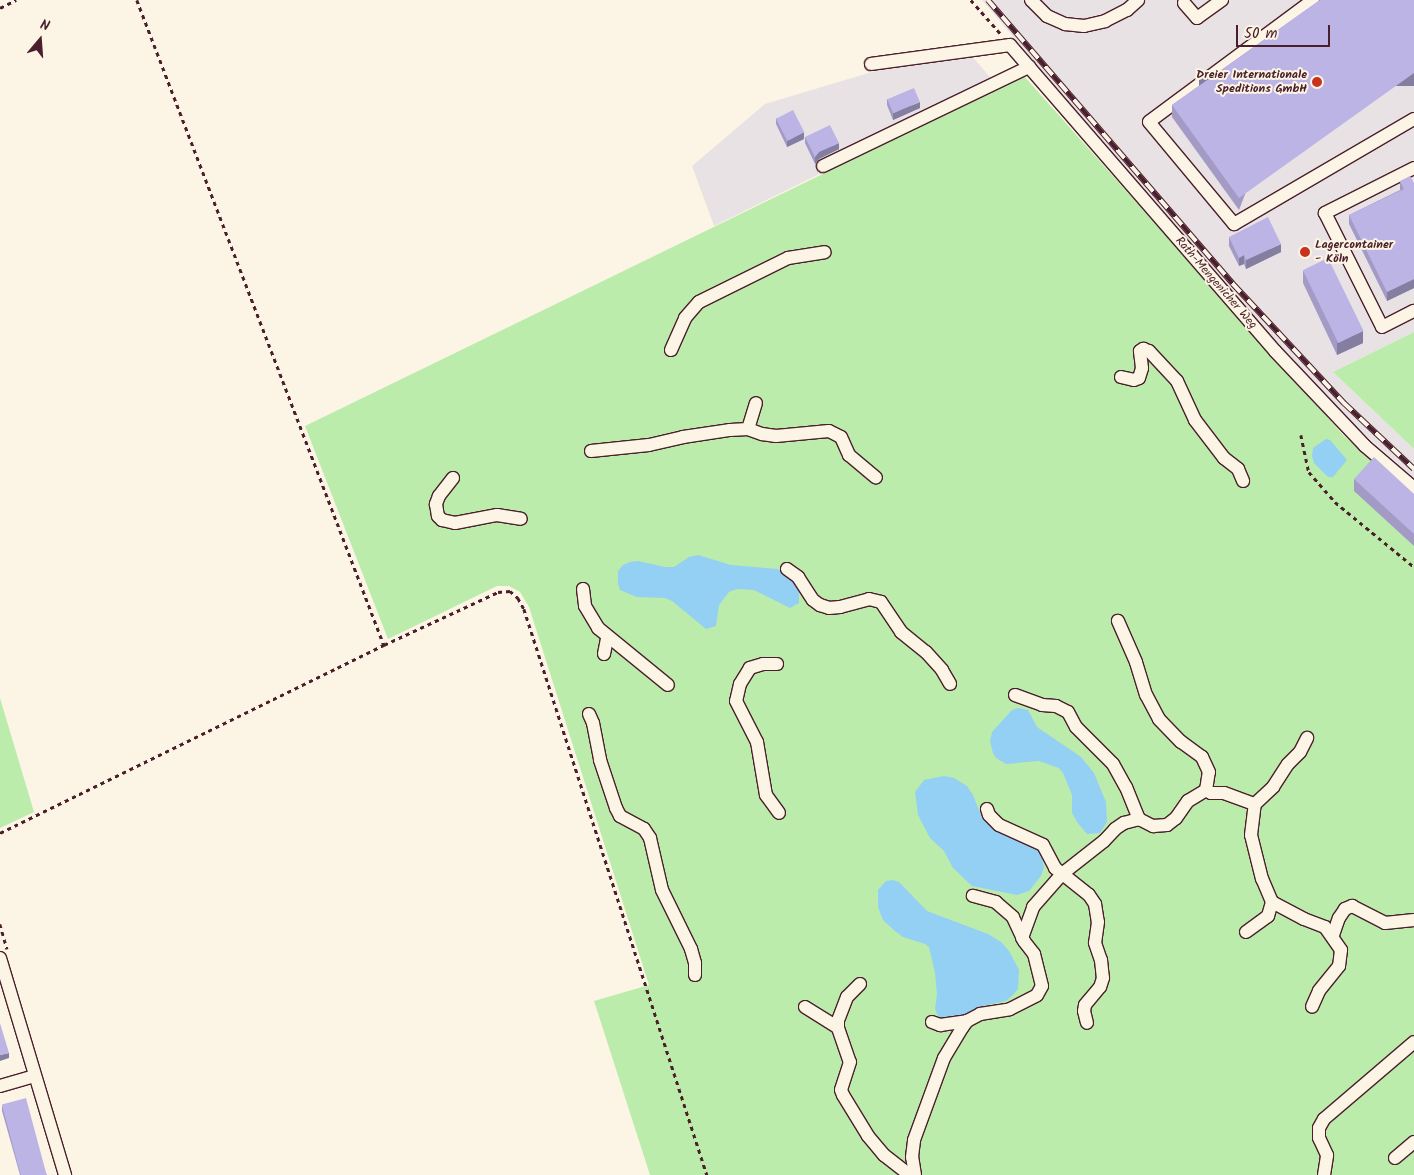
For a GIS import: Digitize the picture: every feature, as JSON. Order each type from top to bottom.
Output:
[{"type":"street","points":[[1031,0],[1047,16],[1065,24],[1084,26],[1105,21],[1127,10],[1138,0]]},
{"type":"street","points":[[1184,3],[1197,18],[1222,0]]},
{"type":"street","points":[[1313,0],[1149,122],[1234,224],[1414,119]]},
{"type":"street","points":[[871,64],[1010,45]]},
{"type":"street","name":"Rath-Mengenicher Weg","points":[[1010,45],[1263,338],[1365,446],[1414,488]]},
{"type":"street","points":[[823,166],[1029,67]]},
{"type":"street","points":[[1414,168],[1325,212],[1382,327],[1414,311]]},
{"type":"street","points":[[671,350],[685,318],[699,302],[732,284],[753,277],[788,258],[825,252]]},
{"type":"street","points":[[1121,377],[1134,380],[1139,378],[1142,368],[1140,351],[1143,349],[1148,351],[1177,381],[1195,420],[1224,458],[1238,469],[1243,481]]},
{"type":"street","points":[[748,429],[756,403]]},
{"type":"street","points":[[590,451],[649,446],[683,436],[748,429],[776,436],[829,432],[836,433],[841,437],[855,461],[876,478]]},
{"type":"street","points":[[453,478],[439,496],[436,504],[438,516],[442,520],[455,523],[497,515],[521,519]]},
{"type":"street","points":[[787,569],[798,576],[813,600],[820,605],[829,608],[840,607],[869,599],[880,602],[901,632],[926,652],[950,684]]},
{"type":"street","points":[[582,589],[585,606],[591,619],[607,638],[668,685]]},
{"type":"street","points":[[1015,695],[1042,705],[1056,706],[1068,712],[1076,727],[1113,764],[1139,819],[1153,826],[1167,825],[1176,818],[1188,801],[1206,790],[1209,772],[1202,757],[1181,742],[1159,719],[1146,695],[1136,662],[1118,621]]},
{"type":"street","points":[[604,654],[607,638]]},
{"type":"street","points":[[777,664],[763,664],[750,668],[740,684],[736,701],[757,742],[766,795],[779,813]]},
{"type":"street","points":[[589,714],[593,722],[600,760],[616,808],[620,816],[644,829],[650,838],[662,890],[691,949],[696,963],[695,975]]},
{"type":"street","points":[[1307,738],[1300,752],[1291,761],[1273,787],[1255,804],[1251,835],[1262,879],[1272,902],[1304,919],[1325,926],[1342,950],[1341,961],[1336,971],[1319,991],[1312,1007]]},
{"type":"street","points":[[1206,790],[1211,793],[1224,793],[1255,804]]},
{"type":"street","points":[[987,809],[989,815],[999,825],[1042,845],[1055,868],[1089,895],[1098,914],[1095,943],[1101,960],[1103,978],[1100,987],[1085,1005],[1084,1011],[1087,1024]]},
{"type":"street","points":[[1022,938],[1033,907],[1062,874],[1104,841],[1115,829],[1124,823],[1139,819]]},
{"type":"street","points":[[932,1022],[940,1025],[967,1021],[980,1014],[1010,1009],[1039,993],[1042,984],[1034,954],[1022,938],[1009,912],[996,902],[973,896]]},
{"type":"street","points":[[1246,932],[1268,916],[1272,902]]},
{"type":"street","points":[[1333,935],[1342,914],[1352,906],[1385,923],[1414,920]]},
{"type":"street","points":[[0,958],[65,1175]]},
{"type":"street","points":[[860,984],[844,1003],[838,1028],[850,1062],[842,1090],[843,1096],[868,1136],[884,1155],[910,1175]]},
{"type":"street","points":[[805,1007],[838,1028]]},
{"type":"street","points":[[915,1175],[912,1157],[914,1140],[948,1050],[967,1021]]},
{"type":"street","points":[[1324,1175],[1327,1155],[1318,1138],[1319,1128],[1324,1118],[1414,1042]]},
{"type":"street","points":[[0,1086],[35,1076]]},
{"type":"street","points":[[1394,1158],[1414,1142]]},
{"type":"path","points":[[0,8],[16,0]]},
{"type":"path","points":[[137,0],[384,645]]},
{"type":"path","points":[[971,0],[1010,45]]},
{"type":"path","points":[[1300,435],[1309,472],[1335,502],[1414,567]]},
{"type":"path","points":[[0,833],[384,645],[498,592],[510,591],[518,598],[527,618],[707,1175]]},
{"type":"shaded area","points":[[982,0],[1414,0],[1414,332],[1333,372],[1414,449],[1414,478],[1355,426],[1224,285]]},
{"type":"shaded area","points":[[962,45],[998,86],[714,226],[692,166],[765,104]]},
{"type":"green space","points":[[1024,76],[1344,436],[1414,496],[1414,1175],[650,1175],[594,1001],[649,985],[529,607],[520,592],[509,586],[497,586],[388,639],[305,426]]},
{"type":"green space","points":[[1414,332],[1414,449],[1333,372]]},
{"type":"green space","points":[[0,698],[34,812],[0,828]]},
{"type":"water","points":[[1326,439],[1330,440],[1347,460],[1333,477],[1328,477],[1314,463],[1312,456],[1313,448]]},
{"type":"water","points":[[698,555],[731,565],[778,569],[795,582],[799,590],[799,603],[790,608],[754,590],[737,589],[729,592],[719,605],[716,626],[706,629],[672,601],[665,598],[637,597],[620,590],[618,571],[623,565],[638,561],[674,567],[689,557]]},
{"type":"water","points":[[1018,708],[1028,710],[1037,727],[1081,757],[1094,773],[1106,802],[1107,822],[1100,833],[1087,834],[1077,822],[1072,813],[1072,795],[1059,768],[1039,761],[1006,764],[996,758],[990,741],[992,732],[1012,710]]},
{"type":"water","points":[[944,776],[954,778],[967,786],[973,795],[983,820],[992,828],[1034,847],[1041,853],[1044,867],[1041,876],[1029,891],[1017,895],[972,886],[953,868],[944,851],[930,838],[918,815],[915,792],[924,780]]},
{"type":"water","points":[[893,880],[899,882],[927,911],[988,934],[1001,942],[1009,951],[1019,970],[1018,989],[1014,994],[1006,1001],[983,1006],[953,1019],[939,1018],[935,1009],[937,994],[935,973],[929,947],[903,937],[895,931],[883,920],[878,907],[878,890],[886,881]]},
{"type":"building","points":[[1320,0],[1414,0],[1414,73],[1239,198],[1172,105]]},
{"type":"building","points":[[914,88],[920,102],[893,113],[887,99]]},
{"type":"building","points":[[793,110],[804,132],[787,141],[776,119]]},
{"type":"building","points":[[830,125],[839,143],[819,152],[815,157],[805,137]]},
{"type":"building","points":[[1410,176],[1414,183],[1414,279],[1387,292],[1349,215],[1404,189],[1400,181]]},
{"type":"building","points":[[1268,217],[1281,244],[1246,260],[1244,255],[1239,258],[1229,237]]},
{"type":"building","points":[[1328,258],[1364,331],[1338,343],[1303,270]]},
{"type":"building","points":[[1374,457],[1414,494],[1414,534],[1354,479]]},
{"type":"building","points":[[0,1023],[9,1053],[0,1055]]},
{"type":"building","points":[[26,1098],[47,1175],[21,1175],[2,1104]]},
{"type":"railway","points":[[988,0],[1233,284],[1344,403],[1414,469]]},
{"type":"place","name":"Dreier Internationale Speditions GmbH","points":[[1317,82]]},
{"type":"place","name":"Lagercontainer - Köln","points":[[1305,252]]}]
